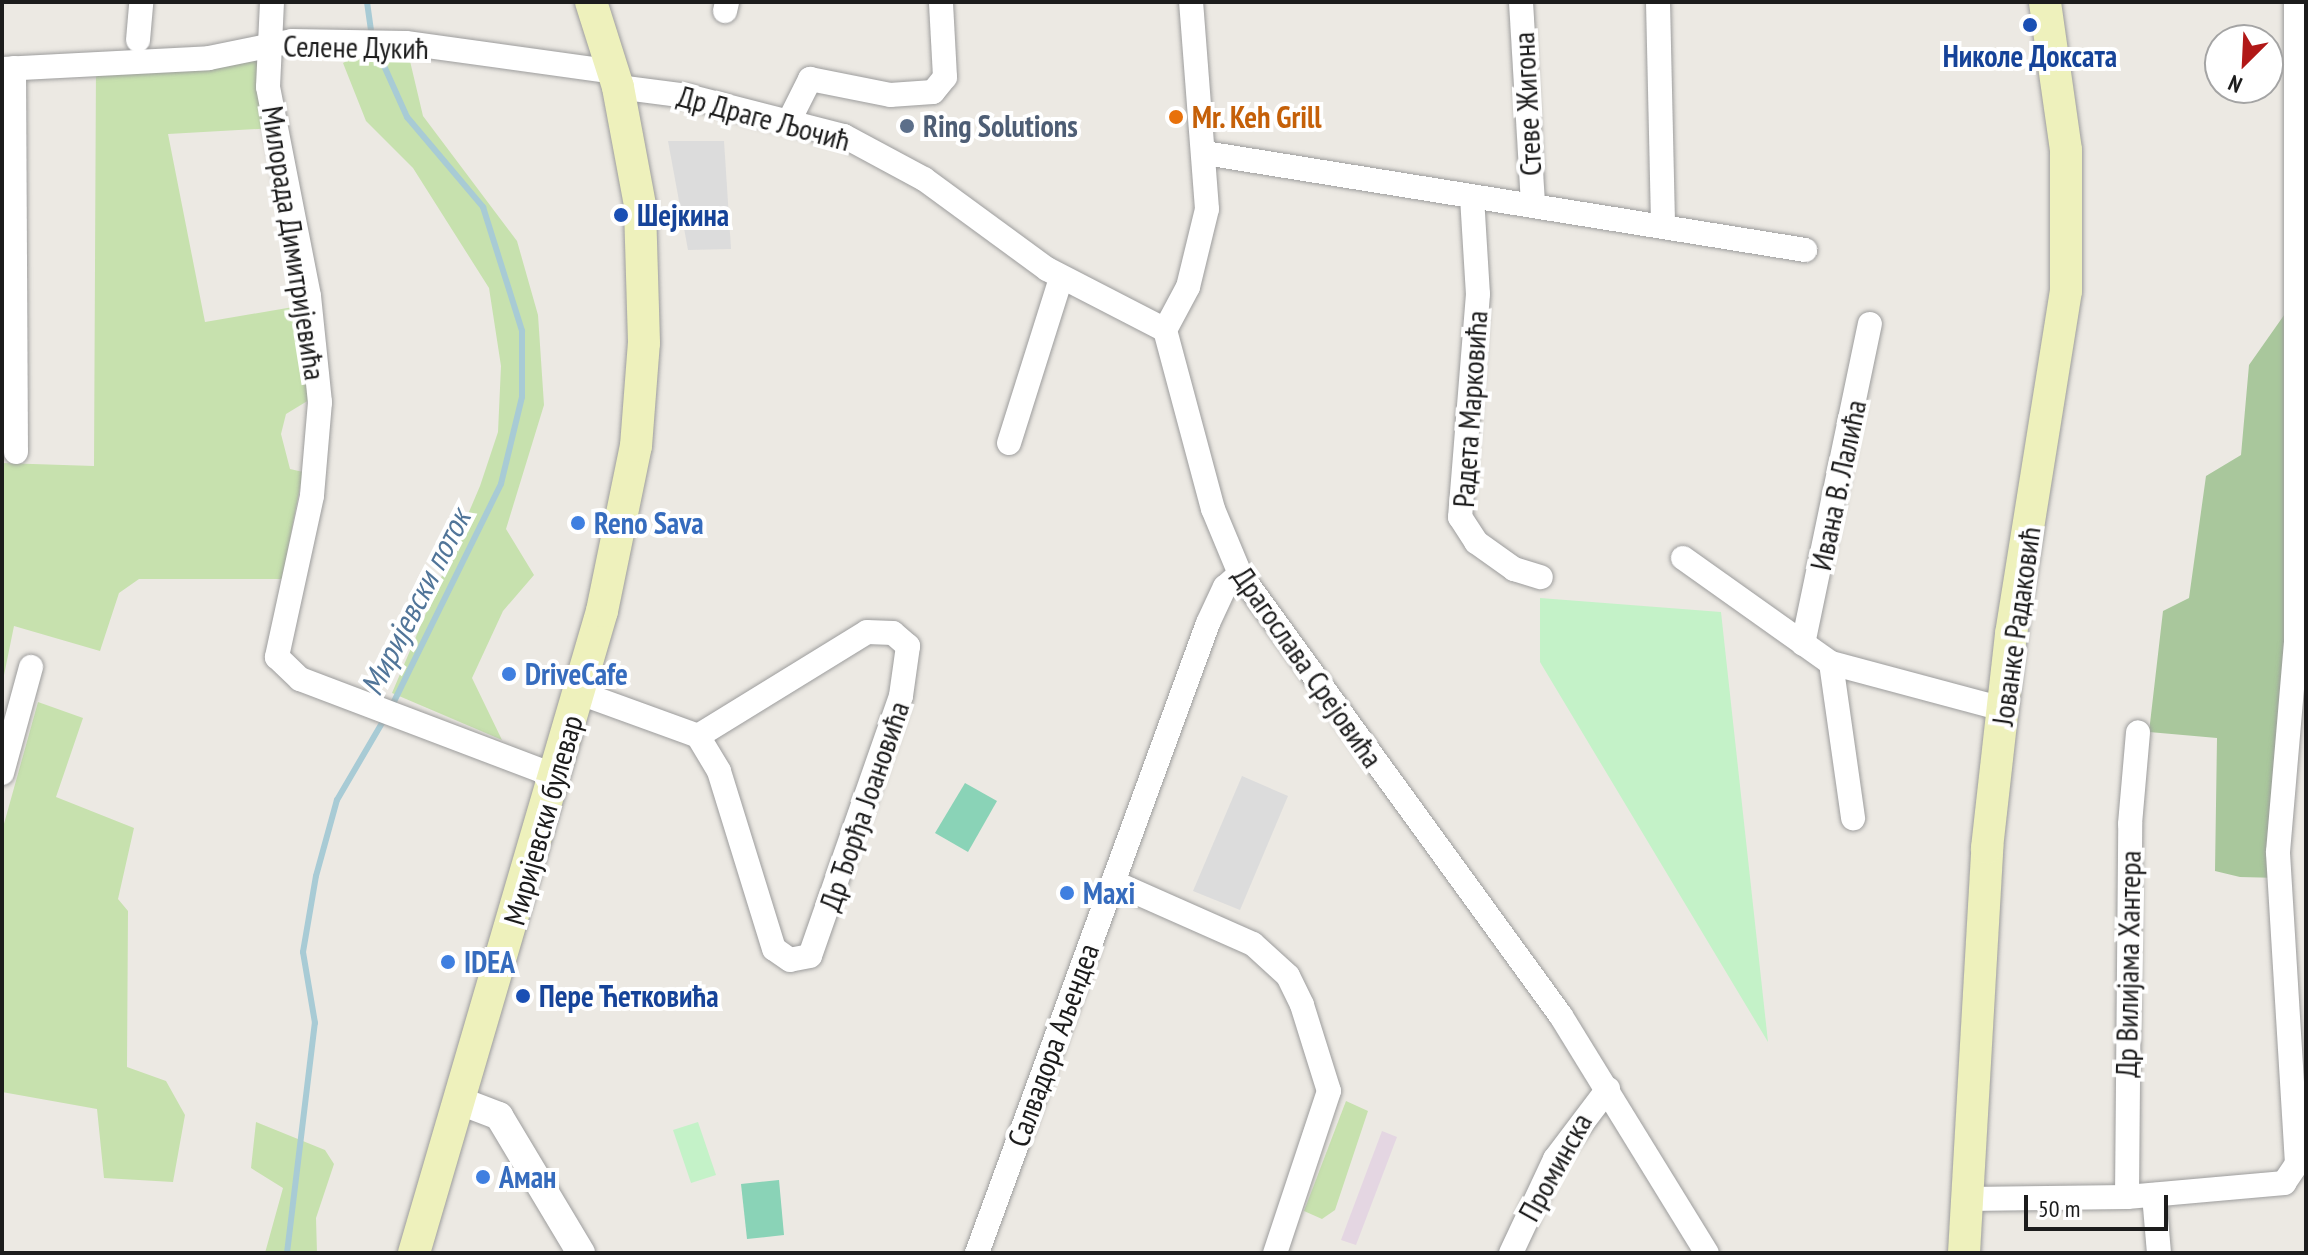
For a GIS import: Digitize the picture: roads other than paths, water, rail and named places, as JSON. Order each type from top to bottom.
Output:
[{"type":"main road","name":"Миријевски булевар","points":[[414,1253],[580,693],[631,479],[643,386],[640,205],[616,79],[591,2]]},
{"type":"main road","name":"Јованке Радаковић","points":[[1964,1253],[1980,918],[2003,709],[2066,291],[2066,150],[2045,2]]},
{"type":"street","points":[[138,40],[141,2]]},
{"type":"street","points":[[268,45],[272,2]]},
{"type":"street","points":[[790,119],[810,79],[890,95],[933,92],[945,77],[941,2]]},
{"type":"street","points":[[1165,330],[1200,252],[1205,153],[1191,2]]},
{"type":"street","name":"Стеве Жигона","points":[[1521,2],[1533,206]]},
{"type":"street","points":[[1658,2],[1663,222]]},
{"type":"street","points":[[1966,1199],[2127,1197],[2284,1183],[2297,1164],[2278,852],[2296,642],[2296,2]]},
{"type":"street","name":"Селене Дукић","points":[[8,69],[184,60],[268,45],[391,42],[616,79]]},
{"type":"street","name":"Милорада Димитријевића","points":[[268,45],[320,402],[312,496],[277,657],[300,679],[389,709],[556,776]]},
{"type":"street","points":[[8,69],[16,452]]},
{"type":"street","name":"Др Драге Љочић","points":[[616,79],[790,119],[900,164],[1061,278],[1165,330]]},
{"type":"street","points":[[1205,153],[1472,197],[1663,222],[1679,232],[1805,250]]},
{"type":"street","name":"Радета Марковића","points":[[1472,197],[1478,294],[1460,517],[1476,542],[1514,569],[1541,577]]},
{"type":"street","points":[[1009,443],[1061,278]]},
{"type":"street","name":"Ивана В. Лалића","points":[[1803,644],[1870,324]]},
{"type":"street","name":"Драгослава Срејовића","points":[[1165,330],[1213,509],[1240,574],[1608,1089],[1707,1253]]},
{"type":"street","points":[[1683,558],[1831,663],[2003,709]]},
{"type":"street","name":"Салвадора Аљендеа","points":[[977,1253],[1208,623],[1225,587],[1240,574]]},
{"type":"street","name":"Др Ђорђа Јоановића","points":[[867,632],[900,637],[911,664],[820,936],[810,956],[790,960],[774,949],[719,771],[698,736],[867,632]]},
{"type":"street","points":[[1831,663],[1853,818]]},
{"type":"street","points":[[2,773],[31,667]]},
{"type":"street","points":[[580,693],[698,736]]},
{"type":"street","name":"Др Вилијама Хантера","points":[[2127,1197],[2129,839],[2138,732]]},
{"type":"street","points":[[1113,882],[1253,944],[1288,976],[1302,1005],[1329,1091],[1275,1253]]},
{"type":"street","name":"Проминска","points":[[1511,1253],[1555,1159],[1608,1089]]},
{"type":"street","points":[[460,1101],[499,1116],[581,1253]]},
{"type":"street","points":[[2154,1195],[2159,1253]]},
{"type":"waterway","name":"Миријевски поток","points":[[367,2],[372,38]]},
{"type":"waterway","name":"Миријевски поток","points":[[376,48],[407,117],[483,207],[522,331],[522,397],[501,484],[391,708]]},
{"type":"waterway","name":"Миријевски поток","points":[[287,1253],[315,1023],[303,952],[316,876],[337,800],[385,718]]},
{"type":"place","name":"Николе Доксата","points":[[2030,25]]},
{"type":"place","name":"Mr. Keh Grill","points":[[1176,117]]},
{"type":"place","name":"Ring Solutions","points":[[907,126]]},
{"type":"place","name":"Шејкина","points":[[621,215]]},
{"type":"place","name":"Reno Sava","points":[[578,523]]},
{"type":"place","name":"DriveCafe","points":[[509,674]]},
{"type":"place","name":"Maxi","points":[[1067,893]]},
{"type":"place","name":"IDEA","points":[[448,962]]},
{"type":"place","name":"Пере Ћетковића","points":[[523,996]]},
{"type":"place","name":"Аман","points":[[483,1177]]}]
